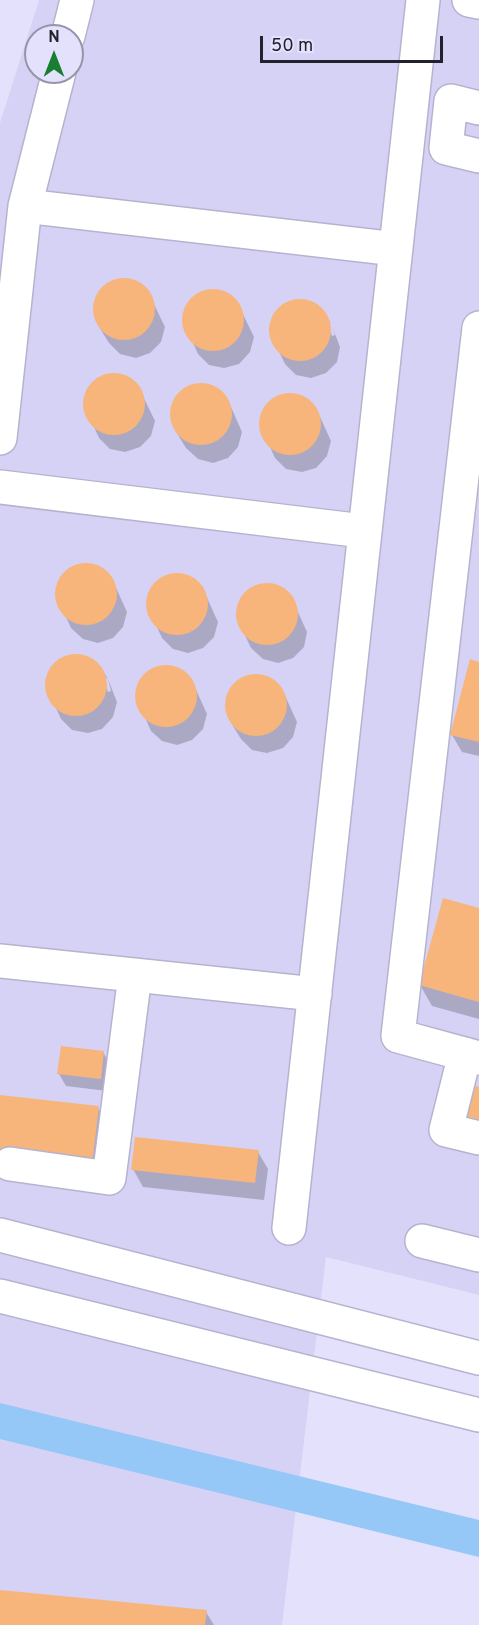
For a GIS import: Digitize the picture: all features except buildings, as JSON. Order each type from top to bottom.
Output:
[{"type":"street","points":[[71,24],[77,0]]},
{"type":"street","points":[[289,1228],[363,531],[423,0]]},
{"type":"street","points":[[469,0],[479,2]]},
{"type":"street","points":[[0,438],[8,283],[56,84]]},
{"type":"street","points":[[479,108],[451,101],[446,148],[479,156]]},
{"type":"street","points":[[25,206],[396,249]]},
{"type":"street","points":[[479,328],[398,1036],[472,1056],[446,1130],[479,1138]]},
{"type":"street","points":[[0,487],[363,531]]},
{"type":"street","points":[[0,961],[315,994]]},
{"type":"street","points":[[10,1164],[109,1178],[135,975]]},
{"type":"street","points":[[0,1235],[479,1358]]},
{"type":"street","points":[[422,1240],[479,1255]]},
{"type":"street","points":[[0,1296],[479,1415]]},
{"type":"shaded area","points":[[39,0],[479,0],[479,1295],[326,1257],[282,1625],[0,1625],[0,123],[24,47],[24,84],[84,84],[84,24],[31,24]]},
{"type":"water","points":[[0,1403],[479,1520],[479,1557],[0,1439]]}]
